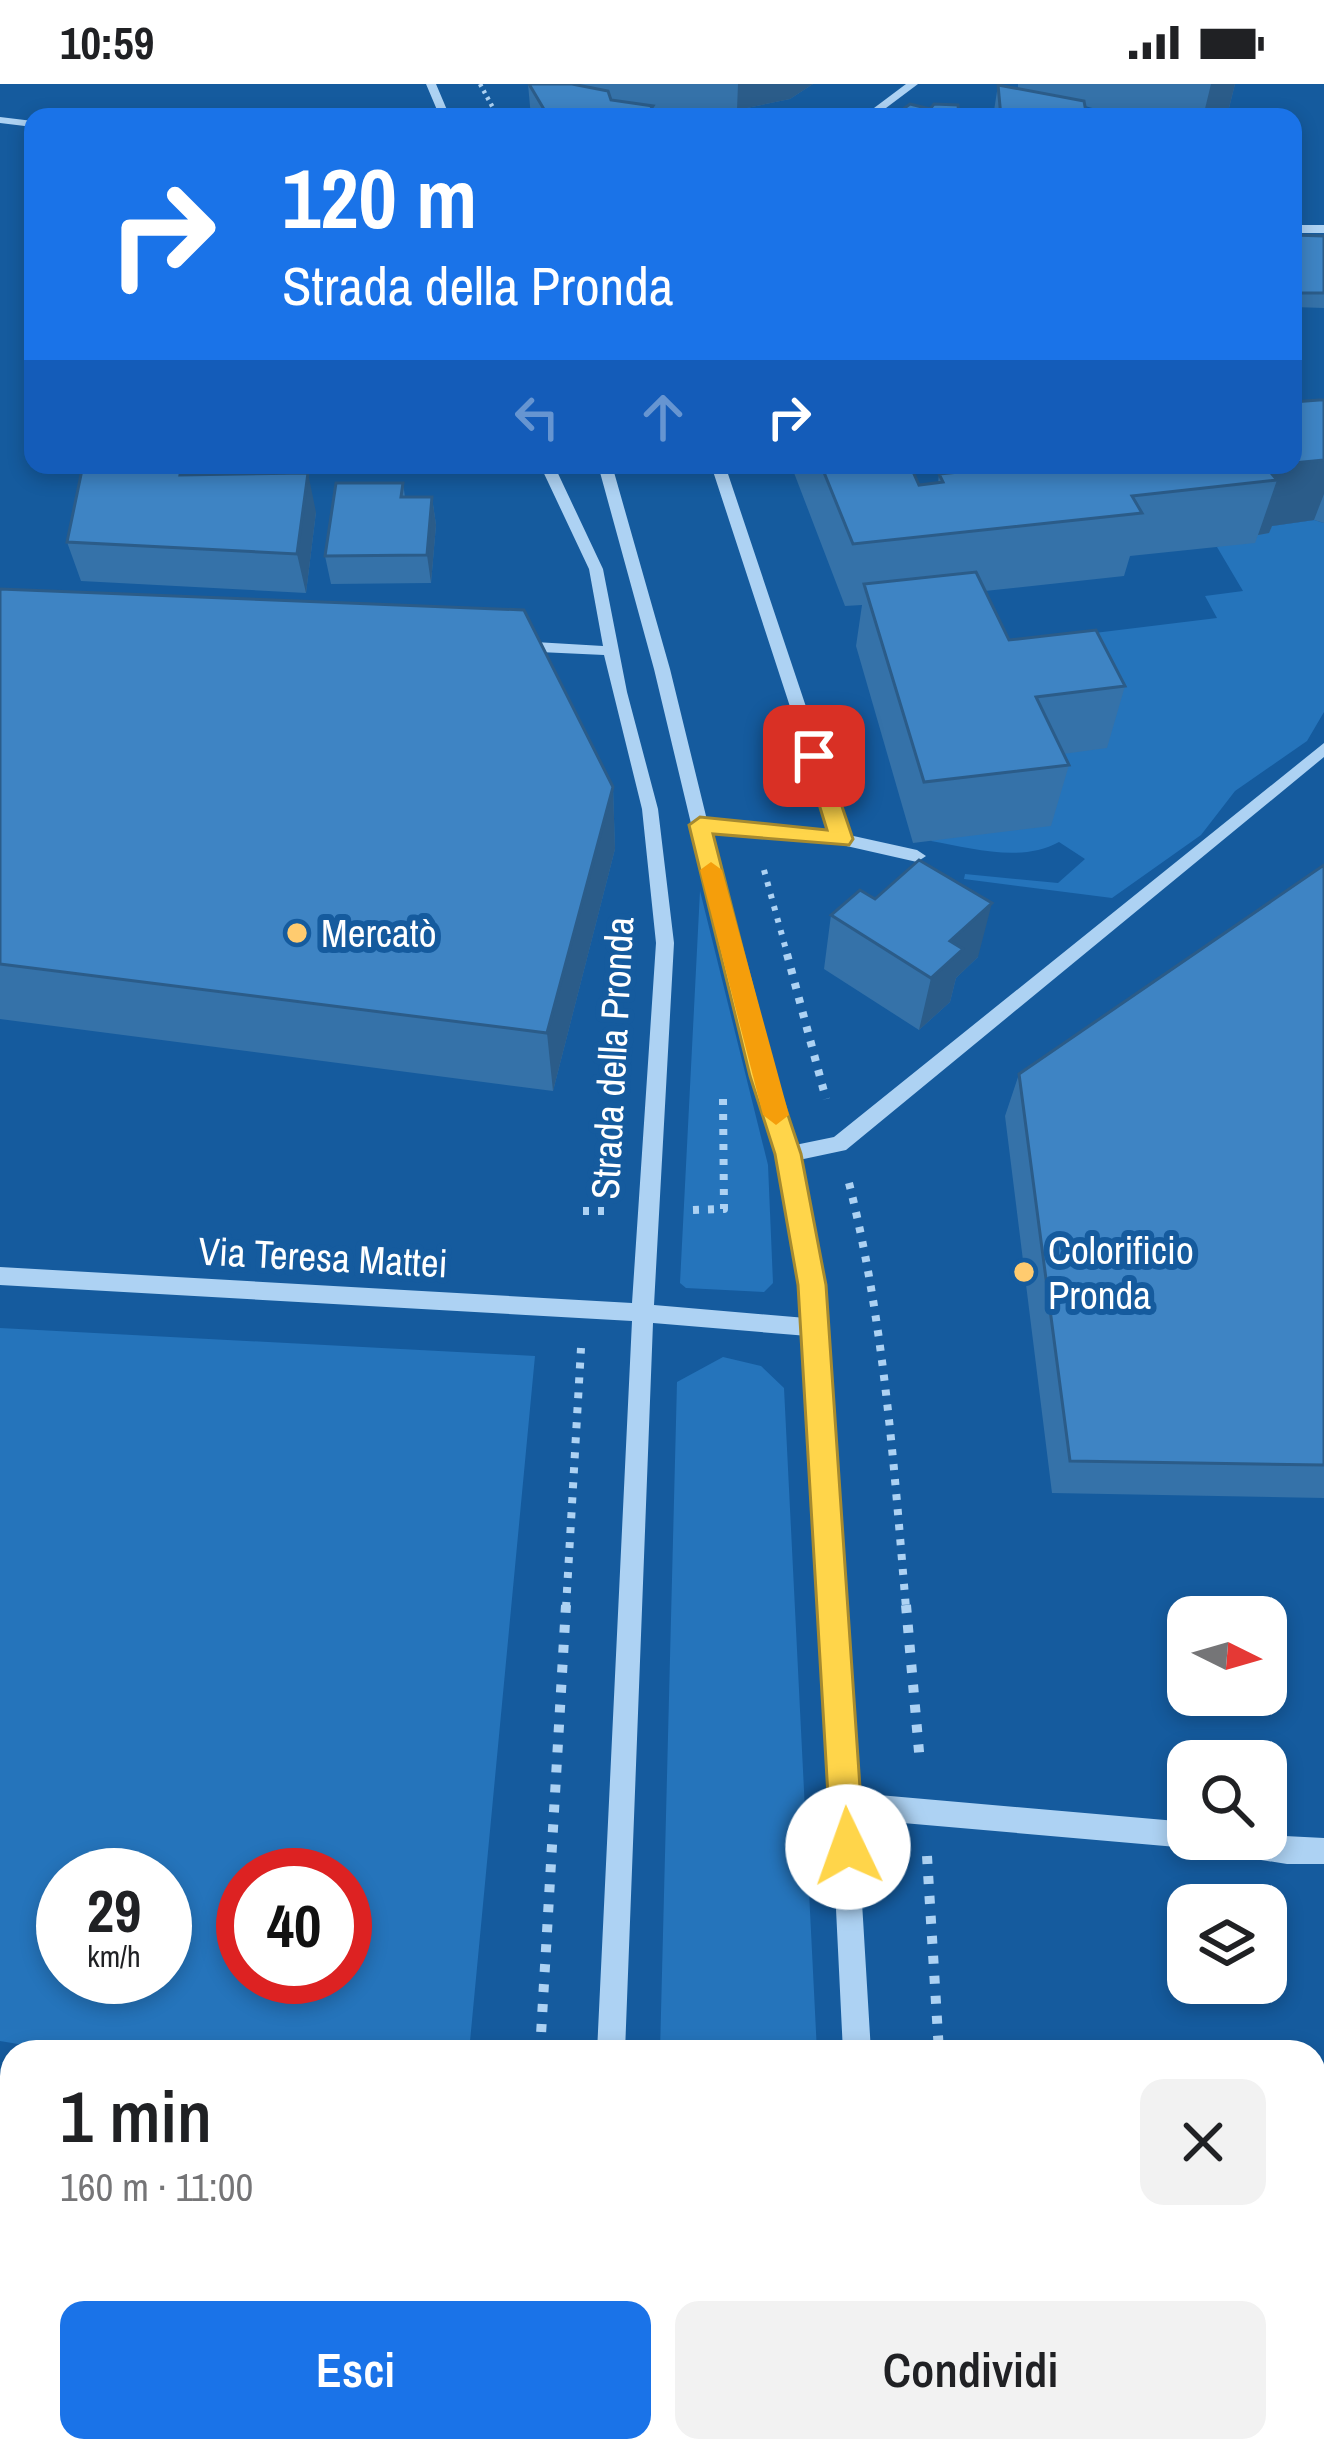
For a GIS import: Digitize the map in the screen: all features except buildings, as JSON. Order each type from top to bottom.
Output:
[{"type":"street","points":[[880,108],[913,84]]},
{"type":"street","name":"Strada della Pronda","points":[[551,474],[596,569],[619,692],[650,809],[665,943],[642,1313],[612,2040]]},
{"type":"street","points":[[607,474],[763,1076],[788,1154],[818,1328],[856,2040]]},
{"type":"street","points":[[721,474],[842,839]]},
{"type":"street","points":[[500,645],[613,651]]},
{"type":"street","points":[[788,1154],[838,1144],[1324,748]]},
{"type":"street","points":[[700,825],[842,839],[917,856]]},
{"type":"street","name":"Via Teresa Mattei","points":[[0,1276],[642,1313]]},
{"type":"street","points":[[642,1313],[818,1328]]},
{"type":"street","points":[[845,1805],[1167,1832]]},
{"type":"street","points":[[1287,1851],[1324,1851]]},
{"type":"path","points":[[541,2040],[584,1308]]},
{"type":"shaded area","points":[[1314,520],[1324,523],[1324,712],[1307,741],[1235,791],[1201,835],[1112,898],[964,879],[965,874],[1058,883],[1085,859],[1059,842],[1013,853],[931,841],[1070,636],[1217,618],[1205,596],[1243,591],[1217,547],[1265,527]]},
{"type":"shaded area","points":[[700,891],[768,1165],[773,1283],[764,1292],[686,1288],[680,1283]]},
{"type":"shaded area","points":[[0,1328],[535,1356],[470,2040],[0,2040]]},
{"type":"shaded area","points":[[723,1357],[761,1366],[784,1388],[816,2040],[660,2040],[677,1382]]},
{"type":"slow traffic","points":[[711,870],[776,1115]]},
{"type":"place","name":"Mercatò","points":[[297,933]]},
{"type":"place","name":"Colorificio Pronda","points":[[1024,1272]]},
{"type":"route","points":[[814,756],[842,839],[700,825],[742,999],[788,1154],[806,1242],[818,1328],[848,1847]]}]
